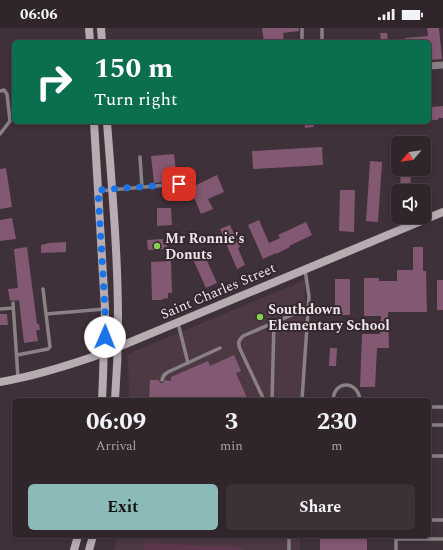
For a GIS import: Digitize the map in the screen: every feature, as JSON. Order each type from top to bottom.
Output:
[{"type":"main road","points":[[89,28],[90,40]]},
{"type":"main road","points":[[101,28],[102,40]]},
{"type":"main road","points":[[94,124],[105,309],[102,398]]},
{"type":"main road","points":[[107,124],[117,270],[118,347],[115,398]]},
{"type":"main road","name":"Saint Charles Street","points":[[0,382],[18,379],[73,364],[118,347],[443,212]]},
{"type":"main road","points":[[74,550],[77,538]]},
{"type":"main road","points":[[89,550],[92,538]]},
{"type":"street","points":[[431,66],[443,65]]},
{"type":"lane","points":[[302,28],[302,40]]},
{"type":"lane","points":[[322,28],[322,40]]},
{"type":"lane","points":[[0,91],[4,90],[7,94],[12,121],[0,134]]},
{"type":"lane","points":[[140,157],[142,187]]},
{"type":"lane","points":[[98,190],[179,184]]},
{"type":"lane","points":[[302,398],[308,308],[308,296],[304,269]]},
{"type":"lane","points":[[17,355],[50,348],[43,289]]},
{"type":"lane","points":[[13,304],[18,379]]},
{"type":"lane","points":[[0,309],[13,308]]},
{"type":"lane","points":[[263,398],[240,349],[238,344],[239,340],[243,336],[308,308]]},
{"type":"lane","points":[[46,314],[105,309]]},
{"type":"lane","points":[[178,322],[188,363]]},
{"type":"lane","points":[[272,398],[274,323]]},
{"type":"lane","points":[[162,380],[165,374],[220,348]]},
{"type":"lane","points":[[333,398],[333,394],[336,390],[344,385],[349,385],[357,390],[360,398]]},
{"type":"lane","points":[[431,407],[443,407]]},
{"type":"lane","points":[[431,425],[443,425]]},
{"type":"lane","points":[[431,456],[443,456]]},
{"type":"lane","points":[[431,520],[443,520]]},
{"type":"lane","points":[[289,538],[289,550]]},
{"type":"lane","points":[[396,538],[396,550]]},
{"type":"lane","points":[[420,538],[443,539]]},
{"type":"shaded area","name":"Southdown Elementary School","points":[[305,280],[303,398],[129,398],[128,354]]},
{"type":"shaded area","points":[[117,538],[300,538],[300,550],[114,550]]},
{"type":"shaded area","points":[[144,543],[240,547],[243,550],[144,550]]},
{"type":"building","points":[[262,28],[299,28],[299,31],[283,33],[284,40],[264,40]]},
{"type":"building","points":[[427,28],[439,28],[442,59],[431,60],[431,40],[405,40],[405,38],[428,36]]},
{"type":"building","points":[[380,33],[387,33],[388,40],[381,40]]},
{"type":"building","points":[[443,106],[443,118],[432,120],[431,107]]},
{"type":"building","points":[[304,124],[313,124],[314,127],[305,128]]},
{"type":"building","points":[[322,147],[323,165],[253,169],[252,151]]},
{"type":"building","points":[[174,154],[177,181],[154,183],[151,156]]},
{"type":"building","points":[[370,161],[382,162],[378,222],[366,221]]},
{"type":"building","points":[[6,168],[12,207],[0,209],[0,169]]},
{"type":"building","points":[[217,175],[224,192],[208,199],[213,209],[201,214],[190,188]]},
{"type":"building","points":[[401,176],[411,176],[410,184],[400,184]]},
{"type":"building","points":[[340,190],[355,190],[354,232],[339,231]]},
{"type":"building","points":[[157,208],[171,208],[172,225],[157,226]]},
{"type":"building","points":[[12,218],[16,239],[0,241],[0,220]]},
{"type":"building","points":[[259,220],[269,243],[280,238],[278,235],[306,222],[312,235],[276,254],[263,259],[248,225]]},
{"type":"building","points":[[230,225],[240,247],[238,248],[245,265],[237,269],[220,229]]},
{"type":"building","name":"Mr Ronnie's Donuts","points":[[163,239],[163,244],[167,243],[167,249],[148,250],[147,240]]},
{"type":"building","points":[[66,242],[66,252],[41,253],[41,245]]},
{"type":"building","points":[[27,247],[37,324],[39,324],[40,330],[36,330],[38,341],[24,343],[19,300],[10,301],[8,289],[18,288],[14,249]]},
{"type":"building","points":[[413,247],[423,247],[423,271],[426,271],[427,312],[388,312],[389,348],[377,348],[375,387],[360,387],[362,334],[380,334],[381,316],[364,316],[364,278],[379,278],[379,281],[397,281],[397,270],[413,270]]},
{"type":"building","points":[[203,252],[217,283],[206,288],[192,257]]},
{"type":"building","points":[[171,261],[172,293],[168,293],[168,298],[162,300],[152,300],[151,262]]},
{"type":"building","points":[[335,279],[350,279],[350,315],[335,315]]},
{"type":"building","points":[[437,280],[443,280],[443,310],[437,310]]},
{"type":"building","points":[[0,314],[7,314],[8,325],[0,325]]},
{"type":"building","points":[[330,348],[337,348],[336,366],[329,366]]},
{"type":"building","name":"Southdown Elementary School","points":[[234,355],[241,371],[236,373],[247,398],[149,398],[150,380],[159,380],[160,383],[163,383],[165,380],[171,381],[171,377],[208,361],[210,366]]},
{"type":"building","points":[[320,538],[367,538],[367,550],[320,550]]},
{"type":"place","name":"Mr Ronnie's Donuts","points":[[157,246]]},
{"type":"place","name":"Southdown Elementary School","points":[[260,317]]},
{"type":"route","points":[[105,337],[106,321],[98,190],[179,184]]}]
